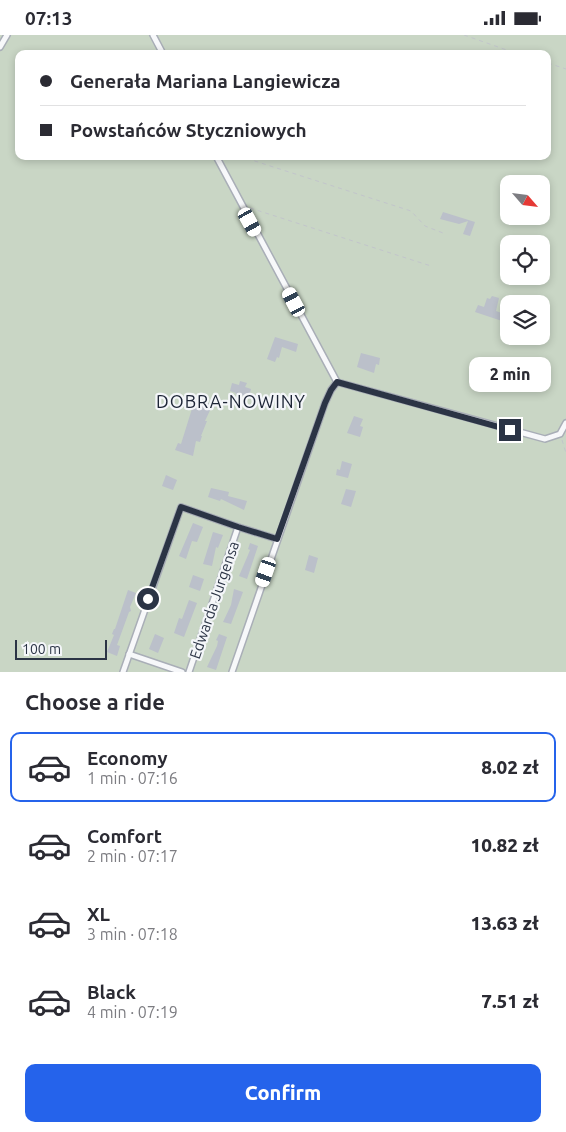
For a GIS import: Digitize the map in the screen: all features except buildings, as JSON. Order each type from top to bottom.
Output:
[{"type":"street","points":[[0,47],[7,35]]},
{"type":"street","points":[[153,35],[161,50]]},
{"type":"street","points":[[218,160],[337,382],[545,439],[560,434],[566,423]]},
{"type":"street","points":[[232,672],[325,403],[337,382]]},
{"type":"street","points":[[123,672],[181,507],[277,539]]},
{"type":"street","name":"Edwarda Jurgensa","points":[[190,672],[238,527]]},
{"type":"street","points":[[129,654],[182,672]]},
{"type":"path","points":[[464,35],[507,50]]},
{"type":"path","points":[[551,64],[566,69]]},
{"type":"path","points":[[252,160],[411,211],[426,226],[443,233]]},
{"type":"path","points":[[242,206],[431,266]]},
{"type":"path","points":[[560,434],[566,453]]},
{"type":"green space","points":[[0,35],[566,35],[566,672],[0,672]]},
{"type":"district","name":"DOBRA-NOWINY","points":[[231,401]]},
{"type":"route","points":[[148,599],[181,507],[277,539],[325,403],[337,382],[510,430]]}]
